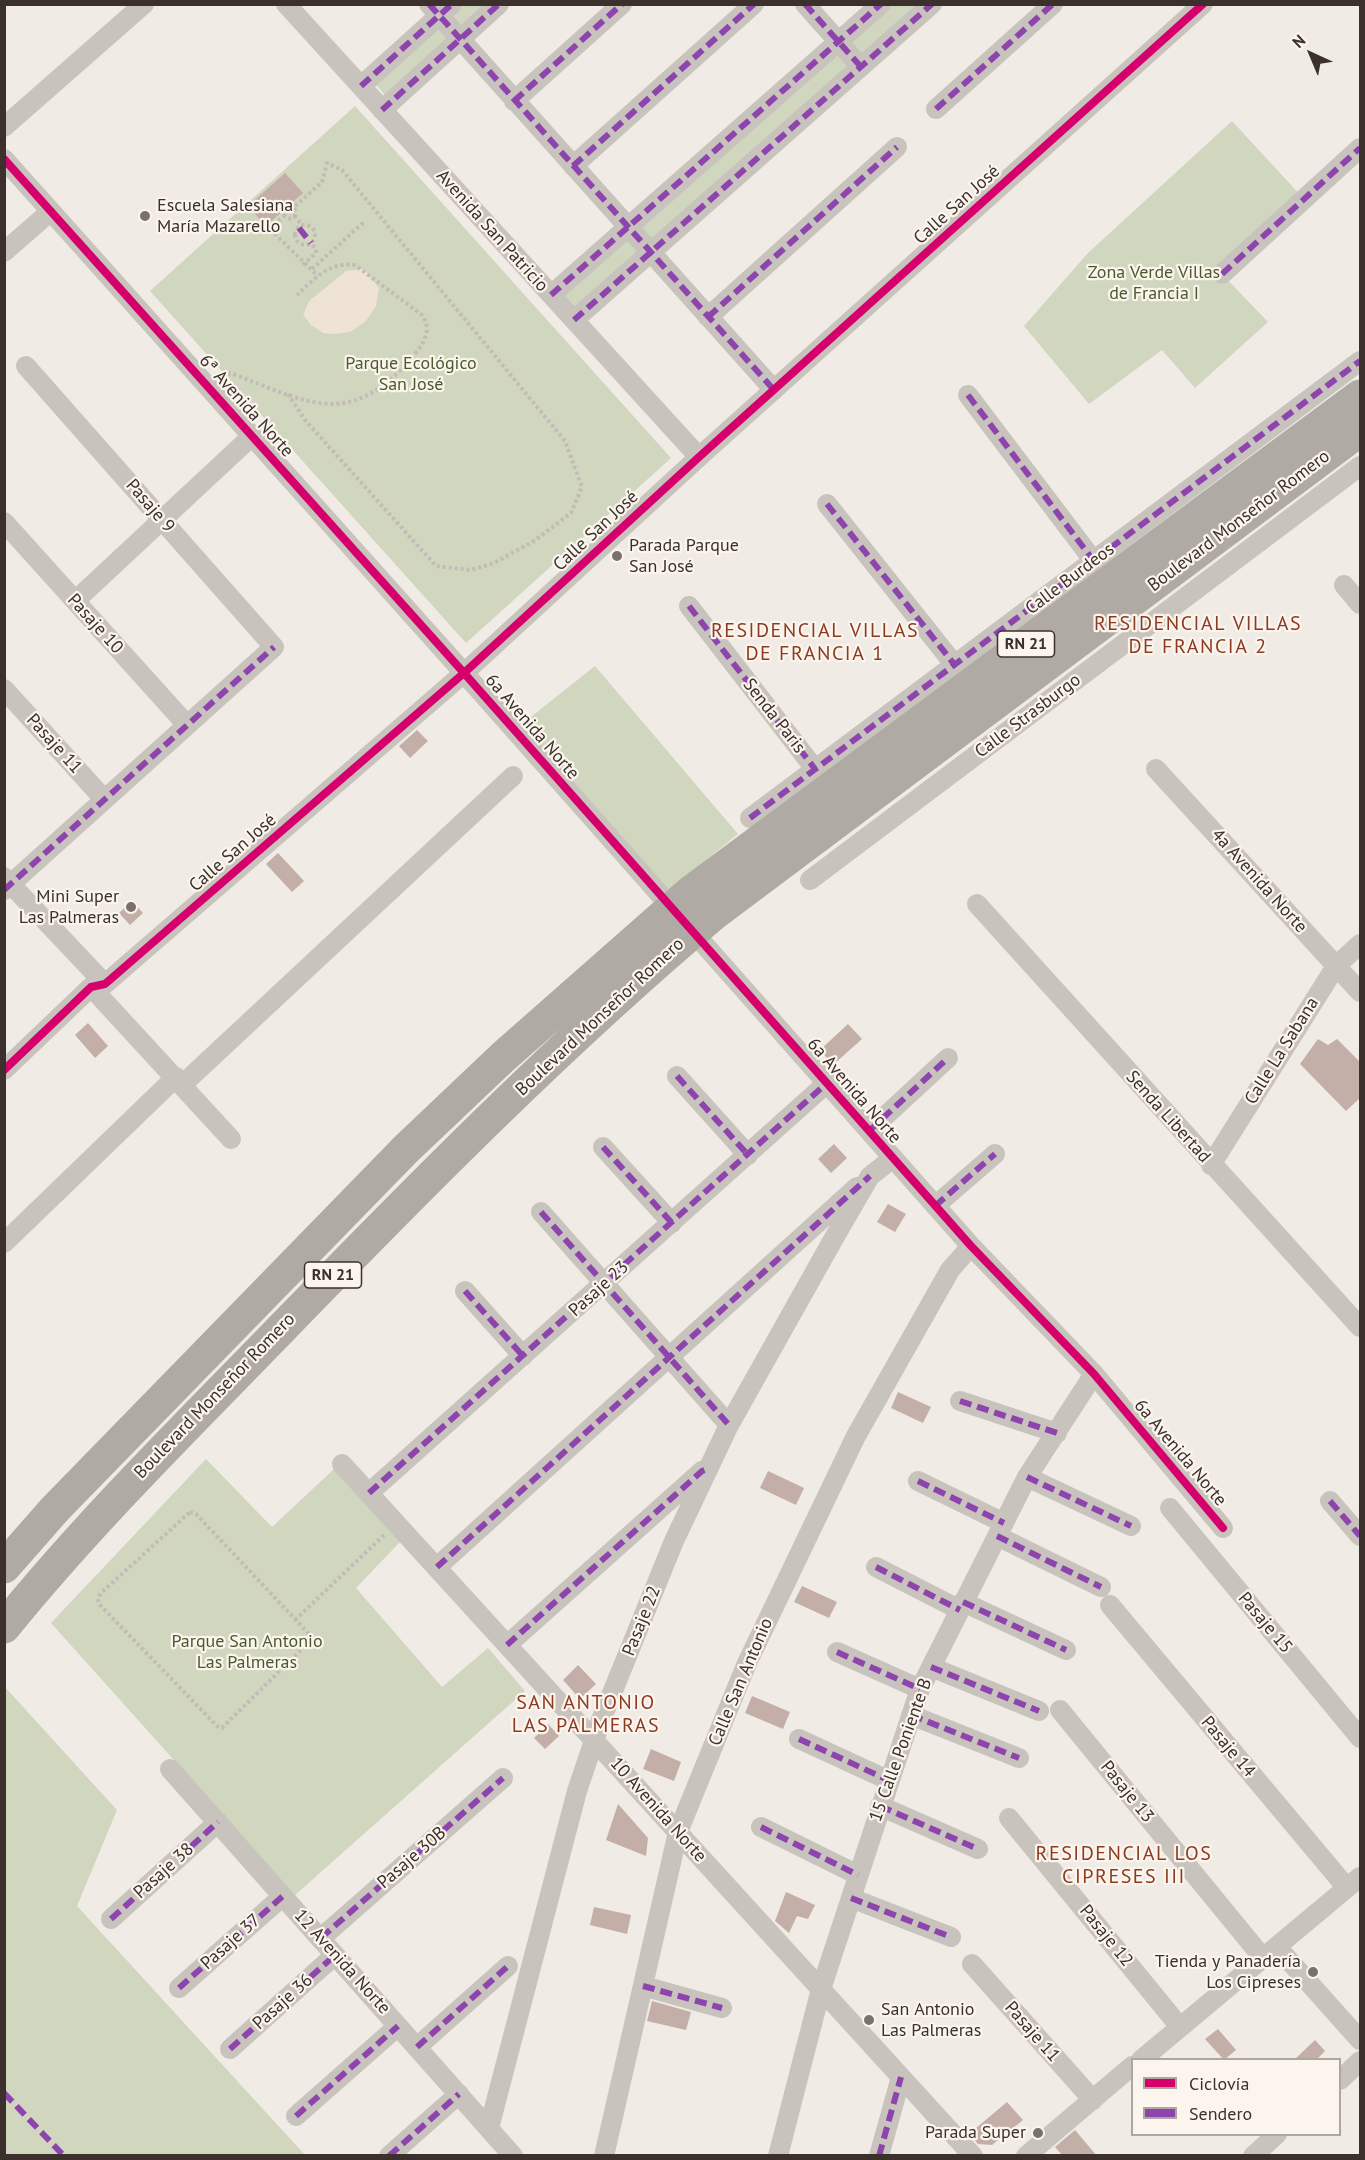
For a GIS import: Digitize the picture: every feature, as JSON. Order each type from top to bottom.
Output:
[{"type":"highway","name":"Boulevard Monseñor Romero","points":[[4,1567],[55,1509],[406,1149],[502,1057],[672,929],[703,902],[1360,396]]},
{"type":"highway","name":"Boulevard Monseñor Romero","points":[[703,902],[1360,430]]},
{"type":"highway","name":"Boulevard Monseñor Romero","points":[[4,1628],[116,1498],[402,1204],[592,1022],[672,929]]},
{"type":"street","points":[[4,127],[144,4]]},
{"type":"street","name":"Avenida San Patricio","points":[[286,4],[699,457]]},
{"type":"street","points":[[382,110],[499,4]]},
{"type":"street","points":[[514,101],[622,4]]},
{"type":"street","points":[[573,166],[754,4]]},
{"type":"street","points":[[805,4],[861,67]]},
{"type":"street","points":[[551,296],[881,4]]},
{"type":"street","points":[[574,320],[932,4]]},
{"type":"street","points":[[936,109],[1053,4]]},
{"type":"street","name":"Calle San José","points":[[4,1070],[98,986],[464,673],[699,457],[1203,4]]},
{"type":"street","points":[[361,87],[440,8],[460,40],[774,390]]},
{"type":"street","points":[[708,317],[897,147]]},
{"type":"street","points":[[1222,274],[1360,148]]},
{"type":"street","name":"6ª Avenida Norte","points":[[4,159],[464,673]]},
{"type":"street","points":[[4,252],[51,211]]},
{"type":"street","name":"Calle Burdeos","points":[[750,818],[1360,361]]},
{"type":"street","name":"Pasaje 9","points":[[26,366],[274,646],[187,726]]},
{"type":"street","points":[[968,395],[1094,560]]},
{"type":"street","points":[[75,601],[252,436]]},
{"type":"street","name":"Calle Strasburgo","points":[[810,880],[1360,466]]},
{"type":"street","points":[[826,504],[954,664]]},
{"type":"street","name":"Pasaje 10","points":[[4,522],[187,726]]},
{"type":"street","points":[[1344,585],[1360,604]]},
{"type":"street","name":"Senda Paris","points":[[689,606],[815,769]]},
{"type":"street","name":"6a Avenida Norte","points":[[464,673],[970,1246],[1094,1374],[1223,1528]]},
{"type":"street","name":"Pasaje 11","points":[[4,689],[104,800]]},
{"type":"street","points":[[187,726],[7,883],[231,1139]]},
{"type":"street","name":"4a Avenida Norte","points":[[1156,769],[1360,992]]},
{"type":"street","points":[[4,1243],[513,776]]},
{"type":"street","name":"Senda Libertad","points":[[977,904],[1360,1327]]},
{"type":"street","name":"Calle La Sabana","points":[[1211,1164],[1336,966],[1360,944]]},
{"type":"street","points":[[869,1131],[948,1058]]},
{"type":"street","points":[[676,1076],[748,1155]]},
{"type":"street","name":"Pasaje 23","points":[[369,1492],[827,1083]]},
{"type":"street","points":[[603,1147],[672,1223]]},
{"type":"street","points":[[935,1206],[995,1154]]},
{"type":"street","name":"Pasaje 22","points":[[489,2128],[577,1791],[596,1741],[601,1720],[674,1541],[729,1425],[870,1176],[893,1158]]},
{"type":"street","points":[[437,1568],[870,1176]]},
{"type":"street","points":[[541,1212],[603,1285],[729,1425]]},
{"type":"street","name":"Calle San Antonio","points":[[604,2156],[678,1832],[747,1663],[856,1436],[950,1270],[970,1246]]},
{"type":"street","points":[[465,1291],[523,1356]]},
{"type":"street","name":"15 Calle Poniente B","points":[[778,2156],[821,1989],[888,1780],[920,1689],[1027,1477],[1058,1433],[1094,1374]]},
{"type":"street","points":[[960,1401],[1058,1433]]},
{"type":"street","name":"10 Avenida Norte","points":[[342,1464],[974,2156]]},
{"type":"street","points":[[507,1644],[702,1471],[710,1468]]},
{"type":"street","points":[[1027,1477],[1131,1526]]},
{"type":"street","points":[[918,1481],[1000,1529]]},
{"type":"street","points":[[1330,1501],[1360,1536]]},
{"type":"street","name":"Pasaje 15","points":[[1170,1508],[1360,1738]]},
{"type":"street","name":"Pasaje 14","points":[[1000,1529],[1106,1596],[1354,1883]]},
{"type":"street","points":[[876,1567],[1066,1650]]},
{"type":"street","points":[[837,1652],[920,1689]]},
{"type":"street","points":[[931,1667],[1039,1711]]},
{"type":"street","name":"Pasaje 13","points":[[1060,1710],[1270,1952],[1360,2040]]},
{"type":"street","points":[[911,1715],[1019,1758]]},
{"type":"street","points":[[799,1739],[888,1780]]},
{"type":"street","name":"12 Avenida Norte","points":[[171,1769],[513,2156]]},
{"type":"street","name":"Pasaje 30B","points":[[321,1938],[503,1778]]},
{"type":"street","points":[[880,1806],[978,1849]]},
{"type":"street","name":"Pasaje 12","points":[[1009,1818],[1180,2027]]},
{"type":"street","name":"Pasaje 38","points":[[111,1919],[218,1822]]},
{"type":"street","points":[[761,1827],[858,1875]]},
{"type":"street","points":[[1143,2058],[1354,1883]]},
{"type":"street","name":"Pasaje 37","points":[[179,1988],[283,1896]]},
{"type":"street","points":[[851,1898],[951,1937]]},
{"type":"street","name":"Pasaje 36","points":[[230,2049],[335,1955]]},
{"type":"street","name":"Pasaje 11","points":[[972,1964],[1093,2100]]},
{"type":"street","points":[[417,2047],[508,1966]]},
{"type":"street","points":[[642,1986],[722,2008]]},
{"type":"street","points":[[296,2116],[398,2026]]},
{"type":"street","points":[[1341,2079],[1360,2061]]},
{"type":"street","points":[[1026,2156],[1131,2067]]},
{"type":"street","points":[[879,2156],[902,2077]]},
{"type":"street","points":[[389,2156],[459,2094]]},
{"type":"street","points":[[1253,2156],[1275,2136]]},
{"type":"path","points":[[288,394],[305,420],[436,566],[471,570],[494,563],[534,542],[571,513],[582,487],[564,441],[342,171],[327,163],[322,182],[293,208],[287,209],[285,215],[275,224],[273,232],[303,265],[312,269],[318,276]]},
{"type":"path","points":[[293,208],[294,216],[303,226],[314,231],[315,238],[311,243],[303,245],[296,239],[297,231],[303,226]]},
{"type":"path","points":[[285,215],[290,218],[294,216]]},
{"type":"path","points":[[312,269],[364,222]]},
{"type":"path","points":[[303,265],[316,253],[311,243]]},
{"type":"path","points":[[212,392],[230,373],[323,405],[353,403],[382,386],[403,367],[427,335],[426,322],[422,315],[364,269],[344,263],[332,267],[297,295]]},
{"type":"path","points":[[190,1512],[196,1514],[295,1620],[311,1640],[222,1728],[217,1726],[99,1604],[98,1599],[101,1593],[190,1512]]},
{"type":"path","points":[[295,1620],[396,1523]]},
{"type":"green space","points":[[453,5],[499,5],[390,101],[370,78]]},
{"type":"green space","points":[[881,5],[932,5],[582,313],[559,289]]},
{"type":"green space","name":"Parque Ecológico San José","points":[[355,106],[671,458],[466,643],[150,291]]},
{"type":"green space","name":"Zona Verde Villas de Francia I","points":[[1232,121],[1304,199],[1222,274],[1268,322],[1195,388],[1162,350],[1089,404],[1024,326],[1088,253]]},
{"type":"green space","points":[[595,666],[738,834],[668,891],[522,724]]},
{"type":"green space","name":"Parque San Antonio Las Palmeras","points":[[206,1459],[272,1527],[335,1468],[400,1542],[356,1588],[442,1687],[488,1648],[525,1691],[295,1895],[51,1623]]},
{"type":"green space","points":[[4,1686],[117,1810],[77,1906],[305,2155],[5,2155]]},
{"type":"shaded area","points":[[364,269],[379,288],[376,306],[366,321],[350,332],[334,334],[323,333],[311,325],[303,315],[309,301],[346,271]]},
{"type":"building","points":[[285,173],[303,193],[266,226],[248,206]]},
{"type":"building","points":[[417,730],[428,741],[410,758],[399,746]]},
{"type":"building","points":[[278,853],[304,881],[292,892],[266,864]]},
{"type":"building","name":"Mini Super Las Palmeras","points":[[132,901],[143,913],[130,925],[119,913]]},
{"type":"building","points":[[88,1023],[108,1046],[95,1058],[75,1035]]},
{"type":"building","points":[[848,1024],[862,1039],[833,1065],[820,1050]]},
{"type":"building","points":[[1318,1039],[1328,1045],[1337,1039],[1360,1062],[1360,1098],[1346,1111],[1300,1064]]},
{"type":"building","points":[[834,1144],[847,1158],[831,1173],[818,1159]]},
{"type":"building","points":[[888,1204],[906,1214],[895,1232],[877,1222]]},
{"type":"building","points":[[898,1392],[931,1407],[923,1423],[891,1408]]},
{"type":"building","points":[[768,1471],[804,1488],[796,1505],[760,1488]]},
{"type":"building","points":[[802,1586],[837,1602],[829,1618],[794,1602]]},
{"type":"building","points":[[578,1665],[596,1684],[580,1699],[563,1680]]},
{"type":"building","points":[[752,1696],[790,1712],[783,1729],[745,1713]]},
{"type":"building","points":[[548,1724],[559,1736],[545,1749],[534,1738]]},
{"type":"building","points":[[651,1749],[681,1762],[674,1781],[643,1769]]},
{"type":"building","points":[[618,1804],[648,1838],[646,1856],[606,1840]]},
{"type":"building","points":[[786,1892],[815,1905],[808,1919],[797,1916],[789,1933],[775,1921]]},
{"type":"building","points":[[594,1907],[631,1915],[627,1934],[590,1925]]},
{"type":"building","points":[[652,2001],[691,2012],[686,2030],[647,2021]]},
{"type":"building","points":[[1218,2029],[1236,2050],[1226,2058],[1222,2058],[1205,2039]]},
{"type":"building","points":[[1315,2040],[1325,2051],[1318,2058],[1296,2058]]},
{"type":"building","points":[[1007,2102],[1023,2120],[992,2145],[978,2144],[969,2134]]},
{"type":"building","points":[[1075,2130],[1097,2156],[1063,2156],[1055,2147]]},
{"type":"marked path","points":[[429,4],[774,390]]},
{"type":"marked path","points":[[361,86],[452,4]]},
{"type":"marked path","points":[[382,110],[499,4]]},
{"type":"marked path","points":[[514,101],[622,4]]},
{"type":"marked path","points":[[573,166],[754,4]]},
{"type":"marked path","points":[[805,4],[861,67]]},
{"type":"marked path","points":[[551,295],[881,4]]},
{"type":"marked path","points":[[574,320],[932,4]]},
{"type":"marked path","points":[[936,109],[1053,4]]},
{"type":"marked path","points":[[708,317],[897,147]]},
{"type":"marked path","points":[[1222,274],[1360,148]]},
{"type":"marked path","points":[[299,228],[311,243]]},
{"type":"marked path","points":[[750,818],[1360,361]]},
{"type":"marked path","points":[[968,395],[1093,560]]},
{"type":"marked path","points":[[827,504],[954,664]]},
{"type":"marked path","points":[[689,606],[815,769]]},
{"type":"marked path","points":[[4,890],[274,647]]},
{"type":"marked path","points":[[869,1131],[948,1058]]},
{"type":"marked path","points":[[677,1076],[748,1155]]},
{"type":"marked path","points":[[369,1493],[827,1083]]},
{"type":"marked path","points":[[603,1147],[672,1223]]},
{"type":"marked path","points":[[935,1206],[995,1154]]},
{"type":"marked path","points":[[437,1567],[870,1176]]},
{"type":"marked path","points":[[541,1212],[729,1425]]},
{"type":"marked path","points":[[465,1291],[523,1356]]},
{"type":"marked path","points":[[960,1401],[1057,1433]]},
{"type":"marked path","points":[[507,1645],[702,1471],[710,1468]]},
{"type":"marked path","points":[[1027,1477],[1131,1526]]},
{"type":"marked path","points":[[918,1481],[1004,1523]]},
{"type":"marked path","points":[[1330,1501],[1360,1536]]},
{"type":"marked path","points":[[997,1536],[1101,1587]]},
{"type":"marked path","points":[[876,1567],[960,1610]]},
{"type":"marked path","points":[[963,1602],[1066,1650]]},
{"type":"marked path","points":[[837,1652],[920,1689]]},
{"type":"marked path","points":[[931,1667],[1039,1711]]},
{"type":"marked path","points":[[911,1715],[1019,1758]]},
{"type":"marked path","points":[[799,1739],[888,1780]]},
{"type":"marked path","points":[[321,1938],[503,1778]]},
{"type":"marked path","points":[[880,1806],[978,1849]]},
{"type":"marked path","points":[[111,1919],[218,1822]]},
{"type":"marked path","points":[[761,1827],[858,1875]]},
{"type":"marked path","points":[[179,1988],[283,1896]]},
{"type":"marked path","points":[[851,1898],[951,1937]]},
{"type":"marked path","points":[[230,2049],[335,1955]]},
{"type":"marked path","points":[[417,2047],[508,1966]]},
{"type":"marked path","points":[[643,1986],[722,2008]]},
{"type":"marked path","points":[[296,2116],[398,2026]]},
{"type":"marked path","points":[[879,2156],[901,2077]]},
{"type":"marked path","points":[[4,2093],[64,2156]]},
{"type":"marked path","points":[[389,2156],[459,2094]]},
{"type":"cycle path","points":[[4,1070],[91,987],[105,984],[464,673],[699,457],[1203,4]]},
{"type":"cycle path","points":[[4,159],[464,673],[971,1246],[1094,1374],[1223,1528]]},
{"type":"place","name":"Escuela Salesiana María Mazarello","points":[[145,216]]},
{"type":"place","name":"Parada Parque San José","points":[[617,556]]},
{"type":"place","name":"Mini Super Las Palmeras","points":[[131,907]]},
{"type":"place","name":"Tienda y Panadería Los Cipreses","points":[[1313,1972]]},
{"type":"place","name":"San Antonio Las Palmeras","points":[[869,2020]]},
{"type":"place","name":"Parada Super","points":[[1038,2133]]},
{"type":"district","name":"RESIDENCIAL VILLAS DE FRANCIA 2","points":[[1198,636]]},
{"type":"district","name":"RESIDENCIAL VILLAS DE FRANCIA 1","points":[[815,642]]},
{"type":"district","name":"SAN ANTONIO LAS PALMERAS","points":[[586,1714]]},
{"type":"district","name":"RESIDENCIAL LOS CIPRESES III","points":[[1124,1866]]}]
